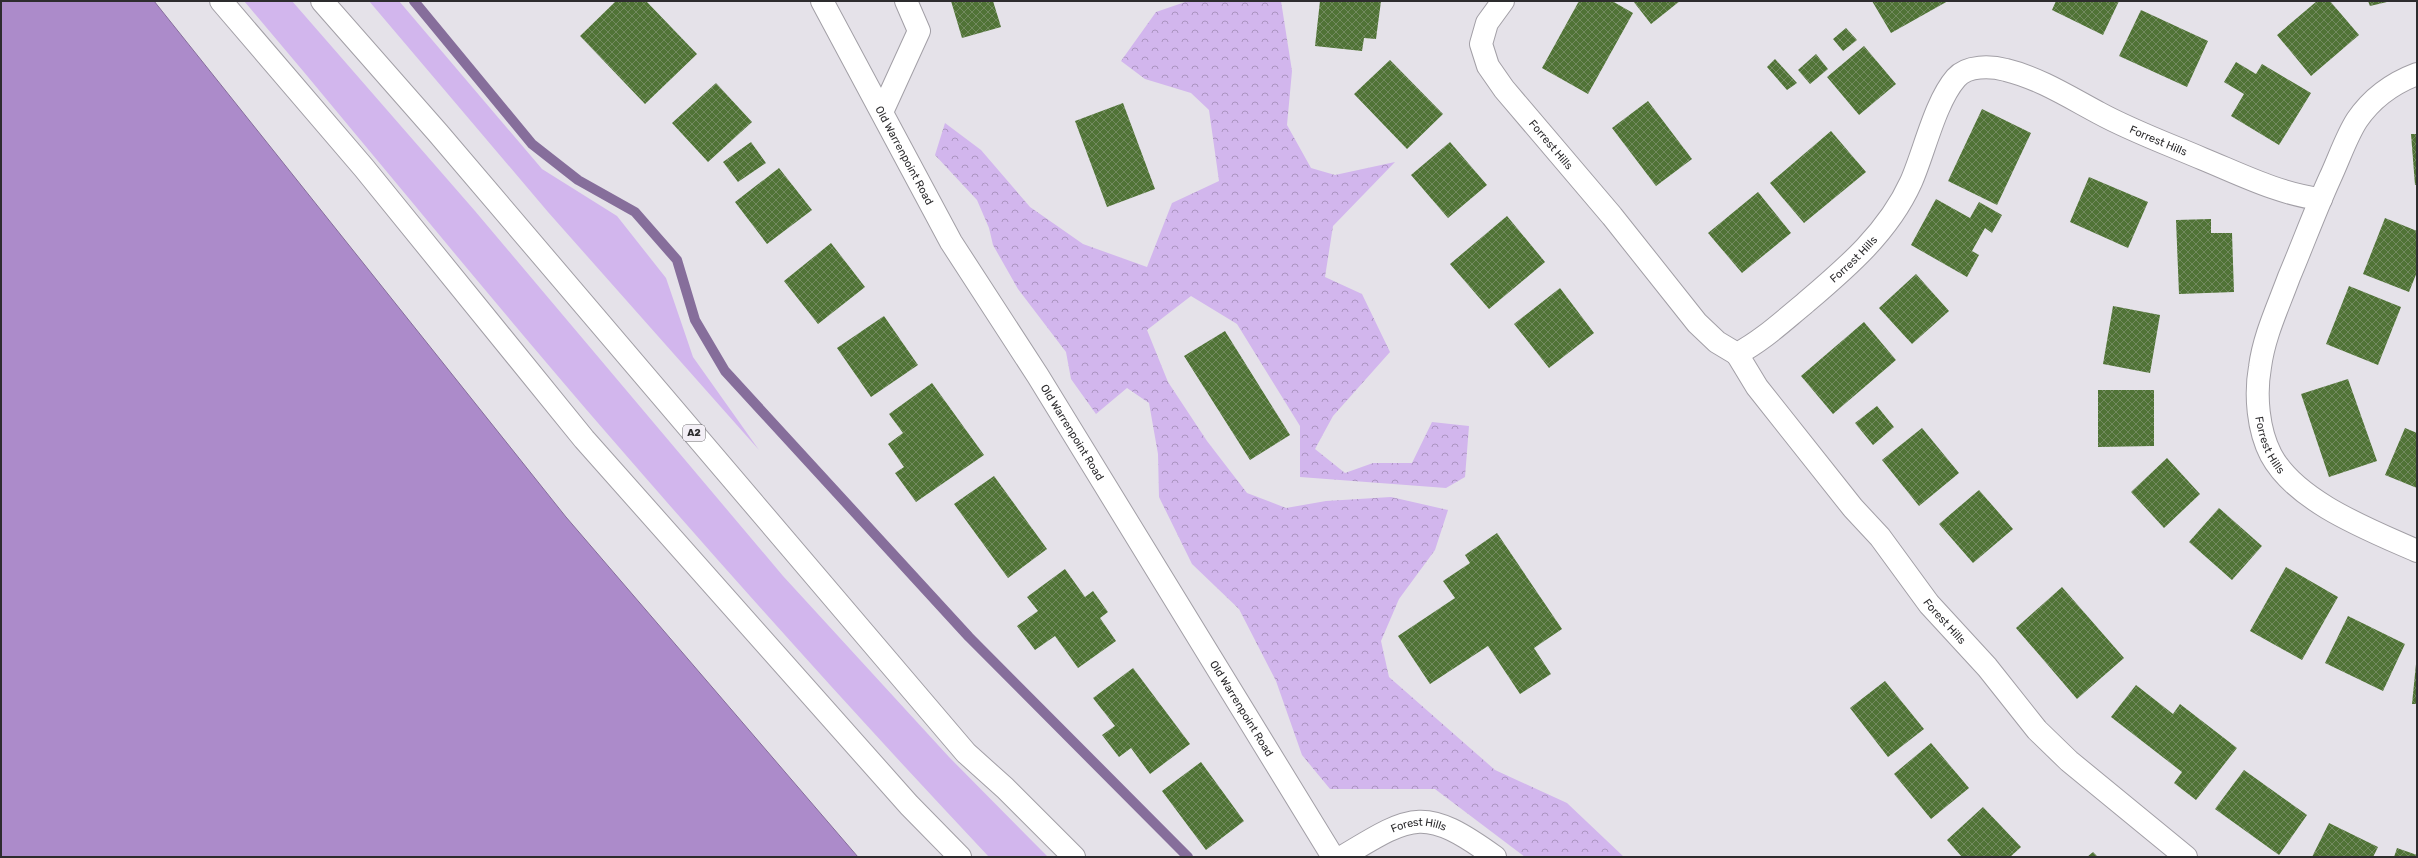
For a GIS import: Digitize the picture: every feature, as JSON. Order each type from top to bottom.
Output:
[{"type":"main road","points":[[221,1],[364,168],[584,438],[909,805],[960,857]]},
{"type":"main road","name":"A2","points":[[322,1],[438,133],[966,753],[1005,788],[1074,857]]},
{"type":"main road","name":"Old Warrenpoint Road","points":[[822,1],[951,242],[1042,382],[1333,857]]},
{"type":"main road","points":[[882,112],[919,31],[906,1]]},
{"type":"main road","name":"Forrest Hills","points":[[1503,1],[1487,23],[1481,44],[1488,66],[1504,89],[1635,243],[1697,323],[1717,342],[1737,354],[1760,342],[1844,269],[1875,237],[1894,212],[1910,185],[1944,98],[1957,77],[1978,67],[2005,70],[2035,80],[2140,133],[2280,190],[2300,196],[2321,198]]},
{"type":"main road","name":"Forrest Hills","points":[[2417,74],[2401,80],[2376,97],[2357,120],[2321,198],[2266,339],[2260,368],[2258,397],[2262,426],[2271,454],[2288,478],[2311,496],[2343,515],[2417,551]]},
{"type":"main road","name":"Forest Hills","points":[[1737,354],[1757,387],[1853,508],[1880,537],[1929,604],[1987,667],[2037,730],[2069,761],[2186,857]]},
{"type":"main road","name":"Forest Hills","points":[[1342,857],[1388,830],[1413,821],[1440,824],[1468,838],[1495,857]]},
{"type":"green space","points":[[244,1],[292,1],[475,211],[783,576],[949,757],[1048,857],[989,857],[798,649],[611,438]]},
{"type":"green space","points":[[369,1],[399,1],[542,169],[617,216],[666,278],[693,357],[759,450],[548,212]]},
{"type":"green space","points":[[1188,1],[1281,1],[1292,71],[1287,125],[1311,168],[1335,175],[1395,162],[1333,226],[1325,277],[1362,294],[1390,352],[1333,416],[1315,449],[1345,473],[1373,463],[1412,463],[1432,422],[1469,426],[1465,477],[1446,488],[1300,477],[1300,426],[1237,324],[1191,296],[1147,330],[1168,382],[1207,441],[1247,493],[1286,508],[1326,501],[1391,497],[1448,510],[1435,550],[1399,599],[1381,641],[1389,677],[1495,770],[1567,803],[1624,857],[1525,857],[1435,789],[1330,789],[1302,755],[1276,681],[1239,609],[1192,564],[1159,497],[1158,454],[1149,403],[1127,388],[1096,414],[1071,379],[1066,352],[1018,289],[993,245],[989,228],[977,200],[935,155],[945,123],[981,150],[1030,207],[1083,244],[1147,267],[1172,203],[1219,181],[1209,110],[1191,93],[1145,79],[1121,61],[1156,12]]},
{"type":"shaded area","points":[[1,1],[154,1],[566,517],[858,857],[1,857]]},
{"type":"building","points":[[616,1],[646,1],[697,54],[645,104],[580,36]]},
{"type":"building","points":[[951,1],[993,1],[1001,27],[962,38]]},
{"type":"building","points":[[1320,1],[1381,1],[1376,39],[1364,38],[1362,51],[1315,46]]},
{"type":"building","points":[[1579,1],[1612,1],[1633,13],[1588,94],[1542,68]]},
{"type":"building","points":[[1633,1],[1680,1],[1651,24]]},
{"type":"building","points":[[1872,1],[1948,1],[1891,33]]},
{"type":"building","points":[[2056,1],[2119,1],[2103,35],[2052,10]]},
{"type":"building","points":[[2317,1],[2330,1],[2359,35],[2311,76],[2277,35]]},
{"type":"building","points":[[2368,1],[2387,1],[2387,2],[2370,6]]},
{"type":"building","points":[[2141,10],[2208,41],[2187,87],[2119,56]]},
{"type":"building","points":[[1846,28],[1857,40],[1843,51],[1833,39]]},
{"type":"building","points":[[1864,46],[1896,84],[1859,115],[1827,77]]},
{"type":"building","points":[[1816,54],[1828,69],[1810,84],[1798,70]]},
{"type":"building","points":[[1775,59],[1797,83],[1787,90],[1767,67]]},
{"type":"building","points":[[1390,60],[1443,114],[1407,149],[1354,94]]},
{"type":"building","points":[[2236,62],[2256,74],[2262,64],[2311,93],[2279,145],[2231,116],[2244,94],[2224,82]]},
{"type":"building","points":[[716,83],[752,122],[708,162],[672,123]]},
{"type":"building","points":[[1648,101],[1692,159],[1656,186],[1612,128]]},
{"type":"building","points":[[1123,103],[1155,189],[1107,207],[1075,121]]},
{"type":"building","points":[[1982,109],[2031,133],[1997,205],[1948,181]]},
{"type":"building","points":[[1831,131],[1866,172],[1804,223],[1770,183]]},
{"type":"building","points":[[2411,134],[2417,134],[2417,185],[2415,185]]},
{"type":"building","points":[[751,142],[766,163],[738,182],[723,162]]},
{"type":"building","points":[[1450,142],[1487,185],[1448,218],[1411,175]]},
{"type":"building","points":[[779,168],[812,210],[767,244],[735,202]]},
{"type":"building","points":[[2089,177],[2148,202],[2128,248],[2070,222]]},
{"type":"building","points":[[1758,192],[1791,233],[1742,273],[1708,233]]},
{"type":"building","points":[[1936,199],[1970,218],[1979,202],[2002,215],[1992,233],[1985,228],[1972,251],[1979,255],[1967,277],[1911,245]]},
{"type":"building","points":[[1507,216],[1545,262],[1489,309],[1450,264]]},
{"type":"building","points":[[2385,218],[2417,231],[2417,272],[2409,292],[2363,274]]},
{"type":"building","points":[[2211,219],[2211,233],[2232,233],[2234,292],[2179,294],[2176,220]]},
{"type":"building","points":[[831,243],[865,287],[818,324],[784,281]]},
{"type":"building","points":[[1916,274],[1949,311],[1912,344],[1879,308]]},
{"type":"building","points":[[2349,286],[2401,307],[2378,365],[2326,344]]},
{"type":"building","points":[[1560,288],[1594,333],[1549,368],[1514,324]]},
{"type":"building","points":[[2113,306],[2160,315],[2150,373],[2103,364]]},
{"type":"building","points":[[884,316],[918,365],[871,397],[837,348]]},
{"type":"building","points":[[1864,322],[1896,360],[1833,414],[1801,376]]},
{"type":"building","points":[[1225,331],[1290,435],[1250,460],[1184,356]]},
{"type":"building","points":[[2348,379],[2377,461],[2329,477],[2301,394]]},
{"type":"building","points":[[932,383],[984,455],[916,502],[895,473],[904,467],[888,444],[903,433],[889,414]]},
{"type":"building","points":[[2098,390],[2154,390],[2154,446],[2098,447]]},
{"type":"building","points":[[1877,406],[1894,427],[1873,445],[1855,423]]},
{"type":"building","points":[[1922,428],[1959,473],[1919,506],[1882,460]]},
{"type":"building","points":[[2405,428],[2417,433],[2417,488],[2385,475]]},
{"type":"building","points":[[2167,458],[2200,494],[2164,528],[2131,492]]},
{"type":"building","points":[[994,476],[1047,549],[1008,578],[954,504]]},
{"type":"building","points":[[1979,490],[2013,529],[1973,563],[1939,524]]},
{"type":"building","points":[[2219,508],[2262,546],[2232,580],[2189,542]]},
{"type":"building","points":[[1497,533],[1562,629],[1534,648],[1551,674],[1520,694],[1488,646],[1430,684],[1398,636],[1455,598],[1443,581],[1470,563],[1465,555]]},
{"type":"building","points":[[2286,567],[2338,597],[2302,660],[2250,631]]},
{"type":"building","points":[[1065,569],[1085,597],[1093,591],[1108,612],[1100,618],[1116,641],[1078,668],[1055,636],[1035,650],[1017,626],[1038,611],[1027,597]]},
{"type":"building","points":[[2062,587],[2124,658],[2077,699],[2016,628]]},
{"type":"building","points":[[2348,616],[2405,644],[2383,691],[2325,663]]},
{"type":"building","points":[[2416,664],[2417,704],[2412,704]]},
{"type":"building","points":[[1133,668],[1190,744],[1150,774],[1131,748],[1119,757],[1102,735],[1115,726],[1093,698]]},
{"type":"building","points":[[1885,681],[1924,729],[1888,757],[1850,708]]},
{"type":"building","points":[[2136,685],[2173,714],[2180,704],[2237,748],[2196,800],[2174,783],[2182,772],[2111,717]]},
{"type":"building","points":[[1931,743],[1969,788],[1931,819],[1894,774]]},
{"type":"building","points":[[1201,762],[1244,821],[1206,850],[1162,791]]},
{"type":"building","points":[[2244,770],[2307,815],[2279,855],[2215,809]]},
{"type":"building","points":[[1983,807],[2021,847],[2010,857],[1962,857],[1947,840]]},
{"type":"building","points":[[2329,823],[2378,847],[2373,857],[2312,857]]},
{"type":"building","points":[[2397,848],[2417,855],[2417,857],[2394,857]]},
{"type":"building","points":[[2093,852],[2098,857],[2087,857]]},
{"type":"waterway","points":[[414,1],[532,144],[578,180],[635,212],[677,260],[695,320],[725,371],[969,637],[1188,857]]}]
